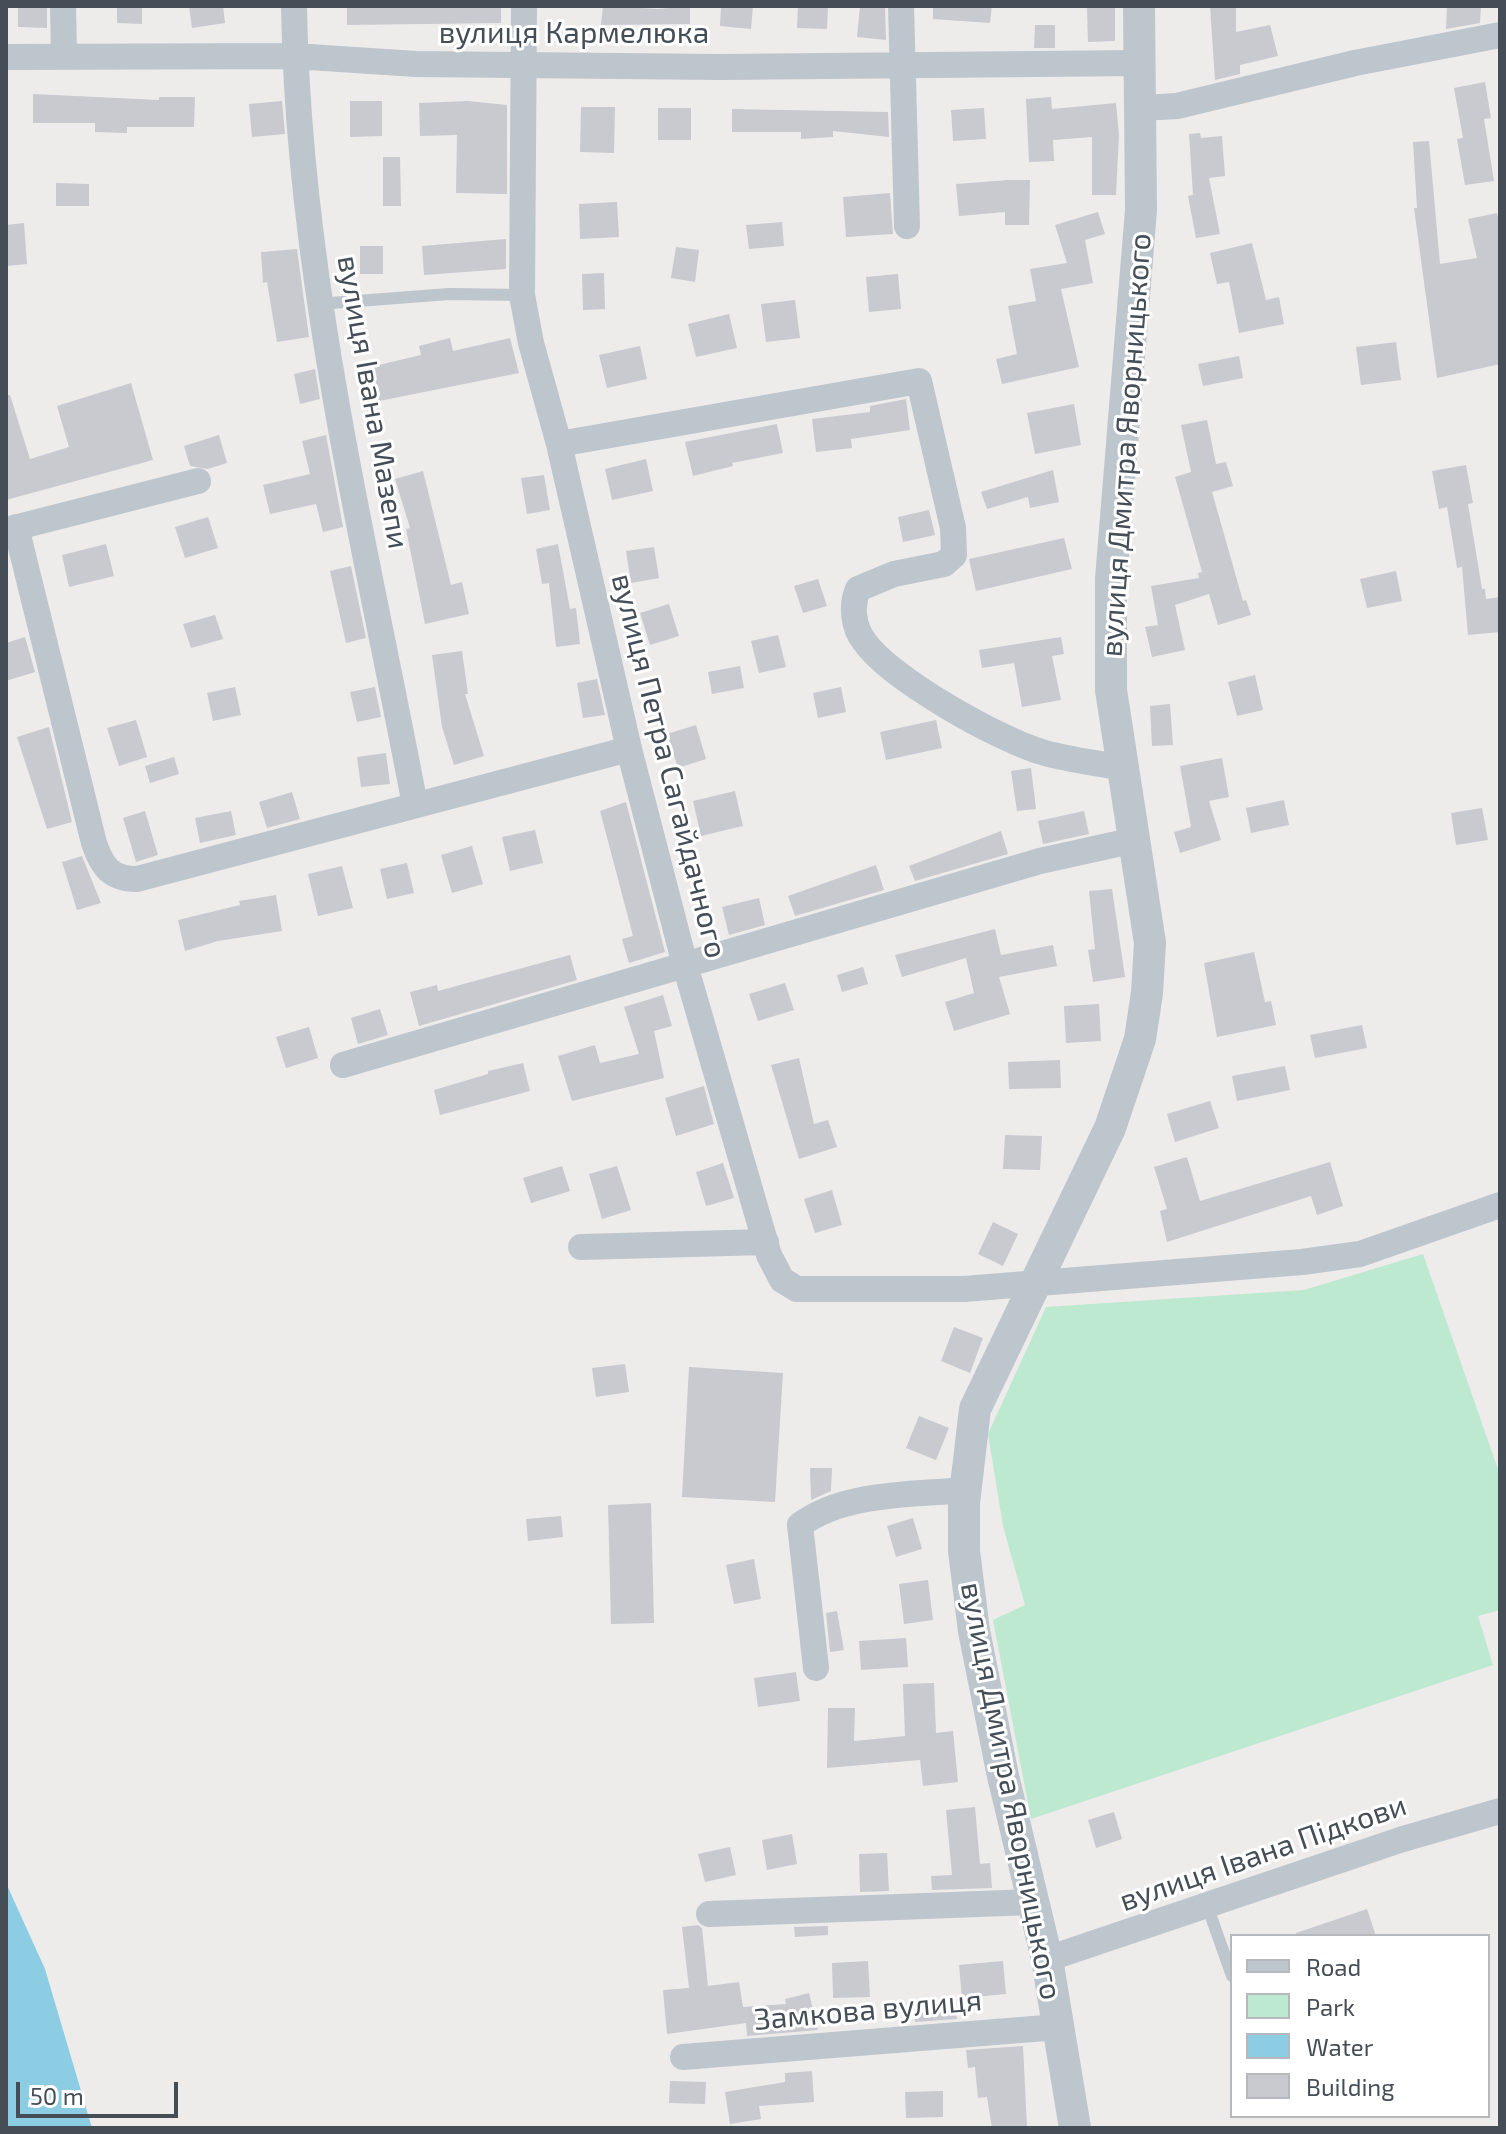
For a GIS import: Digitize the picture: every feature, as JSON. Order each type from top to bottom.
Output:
[{"type":"street","points":[[63,6],[64,57]]},
{"type":"street","name":"вулиця Івана Мазепи","points":[[294,6],[294,56],[317,304],[415,805]]},
{"type":"street","name":"вулиця Петра Сагайдачного","points":[[524,6],[522,295],[531,343],[559,444],[629,749],[685,965],[766,1242],[782,1280],[797,1289],[964,1289],[1360,1254],[1500,1205]]},
{"type":"street","points":[[901,6],[907,226]]},
{"type":"street","name":"вулиця Дмитра Яворницького","points":[[1075,2128],[1047,1959],[974,1631],[964,1551],[965,1490],[975,1409],[1110,1128],[1140,1039],[1150,943],[1111,690],[1111,579],[1141,210],[1139,6]]},
{"type":"street","points":[[1141,108],[1203,101],[1355,63],[1500,35]]},
{"type":"street","name":"вулиця Кармелюка","points":[[6,57],[294,56],[416,64],[720,67],[1141,63]]},
{"type":"street","points":[[559,444],[919,381],[953,528],[954,555],[944,564],[894,574],[858,589],[853,600],[854,615],[863,641],[899,674],[994,733],[1044,753],[1123,768]]},
{"type":"street","points":[[198,481],[11,529],[94,843],[101,863],[113,875],[137,879],[629,749]]},
{"type":"street","points":[[343,1065],[1040,861],[1135,840]]},
{"type":"street","points":[[581,1247],[766,1242]]},
{"type":"street","points":[[816,1668],[800,1525],[820,1510],[862,1501],[965,1490]]},
{"type":"street","name":"вулиця Івана Підкови","points":[[1047,1959],[1403,1839],[1500,1811]]},
{"type":"street","points":[[709,1914],[1033,1902]]},
{"type":"street","name":"Замкова вулиця","points":[[683,2057],[1058,2027]]},
{"type":"lane","points":[[317,304],[449,294],[522,295]]},
{"type":"lane","points":[[1207,1905],[1230,1970]]},
{"type":"green space","points":[[1423,1254],[1500,1475],[1500,1610],[1478,1616],[1493,1665],[1031,1819],[993,1620],[1025,1605],[1003,1526],[988,1434],[1046,1307],[1304,1290]]},
{"type":"water","points":[[6,1883],[45,1969],[92,2128],[6,2128]]},
{"type":"building","points":[[18,6],[47,6],[47,28],[18,27]]},
{"type":"building","points":[[117,6],[142,6],[142,24],[117,23]]},
{"type":"building","points":[[189,6],[223,6],[225,23],[192,28]]},
{"type":"building","points":[[347,6],[501,6],[501,23],[347,25]]},
{"type":"building","points":[[603,6],[658,9],[690,6],[690,24],[601,25]]},
{"type":"building","points":[[721,6],[753,6],[751,29],[720,26]]},
{"type":"building","points":[[798,6],[828,6],[827,29],[797,28]]},
{"type":"building","points":[[860,6],[885,6],[886,40],[857,37]]},
{"type":"building","points":[[933,6],[992,6],[990,23],[933,19]]},
{"type":"building","points":[[1210,6],[1236,6],[1236,32],[1270,25],[1278,56],[1240,65],[1240,74],[1215,80]]},
{"type":"building","points":[[1447,6],[1481,6],[1480,23],[1446,29]]},
{"type":"building","points":[[1087,8],[1115,8],[1115,41],[1088,42]]},
{"type":"building","points":[[1035,25],[1055,25],[1055,48],[1034,48]]},
{"type":"building","points":[[1485,82],[1491,118],[1484,119],[1494,181],[1465,185],[1457,139],[1463,138],[1454,88]]},
{"type":"building","points":[[33,94],[159,100],[159,97],[195,97],[194,127],[127,127],[127,133],[95,132],[95,123],[33,123]]},
{"type":"building","points":[[1051,97],[1052,109],[1116,103],[1119,135],[1116,195],[1092,195],[1092,137],[1053,140],[1054,161],[1029,162],[1026,99]]},
{"type":"building","points":[[282,101],[285,134],[252,137],[249,104]]},
{"type":"building","points":[[350,101],[382,101],[382,136],[350,137]]},
{"type":"building","points":[[468,101],[507,105],[507,194],[456,193],[457,135],[420,136],[419,103]]},
{"type":"building","points":[[581,107],[615,107],[614,153],[580,152]]},
{"type":"building","points":[[658,108],[691,108],[691,140],[658,140]]},
{"type":"building","points":[[984,108],[986,139],[953,141],[951,110]]},
{"type":"building","points":[[732,109],[888,112],[889,137],[833,131],[833,137],[801,139],[801,132],[732,132]]},
{"type":"building","points":[[1200,133],[1201,138],[1222,136],[1225,176],[1209,178],[1220,234],[1196,238],[1188,196],[1193,195],[1189,134]]},
{"type":"building","points":[[1429,141],[1440,264],[1477,258],[1468,219],[1497,213],[1500,226],[1500,364],[1437,378],[1414,208],[1417,208],[1413,142]]},
{"type":"building","points":[[383,157],[400,157],[401,206],[383,206]]},
{"type":"building","points":[[1030,180],[1029,225],[1005,225],[1005,212],[959,216],[956,184]]},
{"type":"building","points":[[56,183],[89,184],[89,206],[56,206]]},
{"type":"building","points":[[890,193],[893,234],[846,237],[843,197]]},
{"type":"building","points":[[617,202],[619,237],[580,239],[579,204]]},
{"type":"building","points":[[1098,212],[1105,234],[1085,240],[1093,283],[1061,289],[1079,367],[1002,384],[996,359],[1017,354],[1008,306],[1036,301],[1030,269],[1067,263],[1055,225]]},
{"type":"building","points":[[782,222],[784,246],[749,249],[746,225]]},
{"type":"building","points":[[24,223],[27,264],[6,266],[6,225]]},
{"type":"building","points":[[506,239],[506,269],[424,275],[422,246]]},
{"type":"building","points":[[1252,243],[1266,300],[1279,297],[1284,324],[1239,333],[1229,282],[1217,284],[1210,253]]},
{"type":"building","points":[[360,246],[383,246],[383,274],[360,274]]},
{"type":"building","points":[[676,247],[699,250],[695,282],[671,278]]},
{"type":"building","points":[[297,249],[309,337],[277,342],[267,282],[263,283],[261,252]]},
{"type":"building","points":[[604,273],[605,309],[583,310],[582,274]]},
{"type":"building","points":[[898,274],[901,309],[869,312],[866,277]]},
{"type":"building","points":[[795,300],[800,338],[766,342],[761,304]]},
{"type":"building","points":[[729,314],[737,348],[696,357],[688,324]]},
{"type":"building","points":[[450,338],[453,351],[510,338],[519,373],[374,402],[366,368],[421,355],[419,346]]},
{"type":"building","points":[[1396,342],[1401,380],[1361,385],[1356,347]]},
{"type":"building","points":[[640,346],[647,379],[607,388],[599,355]]},
{"type":"building","points":[[1239,356],[1243,378],[1203,386],[1198,364]]},
{"type":"building","points":[[315,369],[320,399],[300,404],[294,374]]},
{"type":"building","points":[[131,383],[153,460],[6,500],[6,395],[10,395],[30,459],[69,447],[57,406]]},
{"type":"building","points":[[906,399],[910,430],[851,439],[852,448],[816,452],[812,419],[870,412],[870,406]]},
{"type":"building","points":[[1074,404],[1081,445],[1035,454],[1027,413]]},
{"type":"building","points":[[1207,420],[1216,464],[1226,462],[1233,486],[1212,492],[1243,601],[1246,600],[1251,615],[1218,625],[1209,594],[1175,605],[1185,650],[1152,657],[1145,627],[1158,625],[1151,586],[1199,578],[1198,573],[1202,572],[1175,477],[1191,472],[1181,425]]},
{"type":"building","points":[[777,424],[783,453],[732,463],[733,466],[693,476],[685,442]]},
{"type":"building","points":[[219,435],[227,463],[208,469],[190,466],[184,446]]},
{"type":"building","points":[[326,435],[343,527],[323,532],[316,504],[270,514],[263,485],[310,474],[302,441]]},
{"type":"building","points":[[646,459],[653,491],[612,500],[605,469]]},
{"type":"building","points":[[1466,465],[1473,503],[1468,504],[1482,589],[1485,589],[1486,599],[1500,597],[1500,632],[1468,635],[1462,567],[1457,568],[1447,507],[1439,509],[1432,471]]},
{"type":"building","points":[[1053,470],[1059,502],[1030,508],[1028,497],[987,509],[981,492]]},
{"type":"building","points":[[423,471],[451,585],[462,582],[469,614],[425,624],[406,529],[410,528],[395,479]]},
{"type":"building","points":[[544,475],[550,510],[527,514],[521,478]]},
{"type":"building","points":[[929,510],[935,535],[903,542],[898,517]]},
{"type":"building","points":[[208,517],[218,548],[185,558],[175,527]]},
{"type":"building","points":[[1064,538],[1072,569],[976,591],[969,559]]},
{"type":"building","points":[[106,544],[114,576],[69,587],[62,555]]},
{"type":"building","points":[[558,544],[570,609],[576,608],[580,644],[556,647],[549,583],[542,584],[536,549]]},
{"type":"building","points":[[654,547],[659,578],[631,583],[626,551]]},
{"type":"building","points":[[351,566],[366,638],[346,643],[330,571]]},
{"type":"building","points":[[1396,571],[1402,601],[1367,608],[1360,579]]},
{"type":"building","points":[[818,579],[827,606],[803,613],[794,586]]},
{"type":"building","points":[[669,604],[679,636],[650,645],[640,613]]},
{"type":"building","points":[[215,615],[223,639],[191,648],[183,624]]},
{"type":"building","points":[[778,635],[786,667],[759,673],[751,641]]},
{"type":"building","points":[[25,637],[35,672],[6,681],[6,643]]},
{"type":"building","points":[[1061,637],[1064,654],[1052,656],[1061,700],[1022,707],[1014,663],[982,668],[979,650]]},
{"type":"building","points":[[462,651],[468,694],[465,694],[484,756],[454,765],[442,727],[432,655]]},
{"type":"building","points":[[740,666],[744,688],[712,694],[708,672]]},
{"type":"building","points":[[1255,675],[1263,710],[1237,716],[1228,682]]},
{"type":"building","points":[[597,679],[605,715],[583,718],[577,683]]},
{"type":"building","points":[[235,687],[241,715],[213,721],[207,693]]},
{"type":"building","points":[[375,687],[381,717],[357,722],[350,692]]},
{"type":"building","points":[[841,687],[846,712],[818,718],[813,693]]},
{"type":"building","points":[[1170,704],[1173,745],[1152,746],[1150,706]]},
{"type":"building","points":[[136,720],[147,757],[119,766],[107,728]]},
{"type":"building","points":[[936,720],[942,748],[886,760],[880,732]]},
{"type":"building","points":[[696,725],[706,759],[678,768],[667,734]]},
{"type":"building","points":[[49,727],[72,822],[47,829],[17,737]]},
{"type":"building","points":[[386,753],[390,784],[361,787],[357,757]]},
{"type":"building","points":[[174,757],[179,774],[150,783],[145,766]]},
{"type":"building","points":[[1222,758],[1229,797],[1209,801],[1221,840],[1180,853],[1174,832],[1191,827],[1180,766]]},
{"type":"building","points":[[1031,768],[1036,809],[1017,811],[1011,771]]},
{"type":"building","points":[[735,791],[743,826],[701,836],[693,801]]},
{"type":"building","points":[[292,792],[300,819],[267,828],[259,802]]},
{"type":"building","points":[[1284,800],[1289,825],[1251,833],[1246,808]]},
{"type":"building","points":[[626,802],[665,952],[629,963],[622,939],[633,936],[600,811]]},
{"type":"building","points":[[1482,808],[1488,840],[1456,845],[1451,813]]},
{"type":"building","points":[[145,811],[158,855],[136,862],[123,818]]},
{"type":"building","points":[[231,811],[236,835],[200,843],[195,818]]},
{"type":"building","points":[[1084,811],[1089,834],[1043,844],[1038,821]]},
{"type":"building","points":[[535,830],[543,863],[510,871],[502,837]]},
{"type":"building","points":[[1001,831],[1008,854],[915,881],[909,866]]},
{"type":"building","points":[[472,846],[483,884],[452,893],[441,855]]},
{"type":"building","points":[[82,856],[101,903],[77,910],[62,862]]},
{"type":"building","points":[[407,863],[414,893],[387,899],[380,869]]},
{"type":"building","points":[[876,865],[884,890],[795,916],[788,896]]},
{"type":"building","points":[[342,866],[353,908],[318,916],[308,874]]},
{"type":"building","points":[[1112,889],[1125,977],[1093,982],[1088,950],[1095,949],[1089,891]]},
{"type":"building","points":[[276,895],[282,931],[218,941],[185,951],[178,920],[240,905],[239,901]]},
{"type":"building","points":[[759,898],[765,925],[729,935],[722,907]]},
{"type":"building","points":[[995,929],[1001,955],[1053,945],[1057,966],[999,977],[1010,1014],[954,1031],[945,1002],[974,993],[966,958],[902,977],[895,955]]},
{"type":"building","points":[[1254,952],[1265,1002],[1271,1001],[1276,1025],[1217,1037],[1204,963]]},
{"type":"building","points":[[570,955],[577,980],[419,1026],[410,992],[437,985],[438,991]]},
{"type":"building","points":[[863,967],[868,984],[842,992],[837,975]]},
{"type":"building","points":[[785,983],[794,1010],[758,1021],[749,994]]},
{"type":"building","points":[[663,995],[672,1026],[654,1031],[664,1078],[572,1101],[558,1056],[595,1045],[600,1063],[639,1054],[624,1007]]},
{"type":"building","points":[[1099,1004],[1101,1041],[1066,1043],[1064,1006]]},
{"type":"building","points":[[380,1009],[388,1035],[358,1044],[351,1018]]},
{"type":"building","points":[[1362,1025],[1367,1048],[1315,1058],[1310,1035]]},
{"type":"building","points":[[309,1027],[318,1058],[286,1068],[276,1037]]},
{"type":"building","points":[[799,1058],[814,1124],[828,1120],[837,1147],[799,1159],[771,1065]]},
{"type":"building","points":[[1060,1060],[1061,1088],[1009,1089],[1008,1062]]},
{"type":"building","points":[[523,1063],[530,1091],[440,1115],[434,1090],[488,1074],[488,1071]]},
{"type":"building","points":[[1285,1066],[1290,1090],[1237,1101],[1232,1076]]},
{"type":"building","points":[[704,1086],[714,1124],[676,1136],[665,1098]]},
{"type":"building","points":[[1210,1101],[1219,1128],[1175,1142],[1167,1114]]},
{"type":"building","points":[[1005,1135],[1042,1136],[1040,1170],[1003,1169]]},
{"type":"building","points":[[1187,1157],[1200,1201],[1330,1162],[1343,1206],[1317,1215],[1311,1196],[1167,1242],[1160,1211],[1167,1209],[1154,1167]]},
{"type":"building","points":[[723,1163],[734,1198],[706,1206],[696,1172]]},
{"type":"building","points":[[562,1166],[570,1191],[531,1203],[523,1178]]},
{"type":"building","points":[[617,1166],[631,1210],[602,1219],[589,1174]]},
{"type":"building","points":[[832,1190],[842,1225],[815,1233],[804,1199]]},
{"type":"building","points":[[993,1222],[1018,1234],[1003,1266],[978,1254]]},
{"type":"building","points":[[954,1327],[983,1338],[970,1373],[941,1361]]},
{"type":"building","points":[[625,1364],[629,1392],[596,1397],[592,1368]]},
{"type":"building","points":[[689,1367],[783,1373],[775,1502],[682,1497]]},
{"type":"building","points":[[919,1416],[949,1428],[936,1460],[906,1448]]},
{"type":"building","points":[[810,1468],[832,1468],[831,1491],[811,1500]]},
{"type":"building","points":[[651,1503],[654,1623],[611,1624],[608,1505]]},
{"type":"building","points":[[561,1516],[563,1537],[528,1541],[526,1519]]},
{"type":"building","points":[[913,1518],[922,1549],[896,1557],[887,1526]]},
{"type":"building","points":[[754,1559],[761,1599],[734,1604],[726,1565]]},
{"type":"building","points":[[928,1580],[933,1620],[904,1624],[899,1584]]},
{"type":"building","points":[[837,1611],[844,1650],[830,1652],[826,1613]]},
{"type":"building","points":[[906,1638],[908,1667],[861,1670],[859,1641]]},
{"type":"building","points":[[796,1672],[800,1701],[758,1707],[754,1678]]},
{"type":"building","points":[[934,1683],[936,1733],[953,1731],[958,1782],[923,1786],[920,1760],[827,1768],[828,1708],[855,1708],[854,1741],[905,1736],[903,1684]]},
{"type":"building","points":[[975,1807],[980,1864],[990,1863],[992,1888],[932,1890],[931,1876],[952,1875],[946,1810]]},
{"type":"building","points":[[1114,1812],[1122,1839],[1096,1848],[1088,1820]]},
{"type":"building","points":[[792,1834],[797,1864],[767,1870],[762,1840]]},
{"type":"building","points":[[730,1847],[736,1875],[705,1882],[698,1854]]},
{"type":"building","points":[[887,1853],[889,1891],[860,1892],[859,1854]]},
{"type":"building","points":[[1367,1909],[1375,1934],[1296,1934]]},
{"type":"building","points":[[698,1925],[702,1928],[708,1986],[739,1982],[743,2007],[786,2004],[785,1999],[809,1993],[818,2030],[747,2036],[746,2023],[667,2034],[663,1990],[689,1988],[682,1927]]},
{"type":"building","points":[[828,1926],[828,1935],[795,1937],[794,1927]]},
{"type":"building","points":[[868,1961],[870,1997],[833,1998],[832,1963]]},
{"type":"building","points":[[1003,1961],[1006,1994],[962,1998],[959,1965]]},
{"type":"building","points":[[955,2002],[957,2019],[915,2022],[913,2007]]},
{"type":"building","points":[[1023,2046],[1027,2128],[992,2128],[987,2097],[978,2098],[975,2067],[968,2068],[966,2050]]},
{"type":"building","points":[[812,2071],[814,2102],[759,2106],[761,2119],[730,2124],[725,2092],[785,2082],[785,2073]]},
{"type":"building","points":[[670,2081],[706,2082],[705,2104],[669,2103]]},
{"type":"building","points":[[943,2091],[943,2117],[906,2118],[905,2092]]}]
